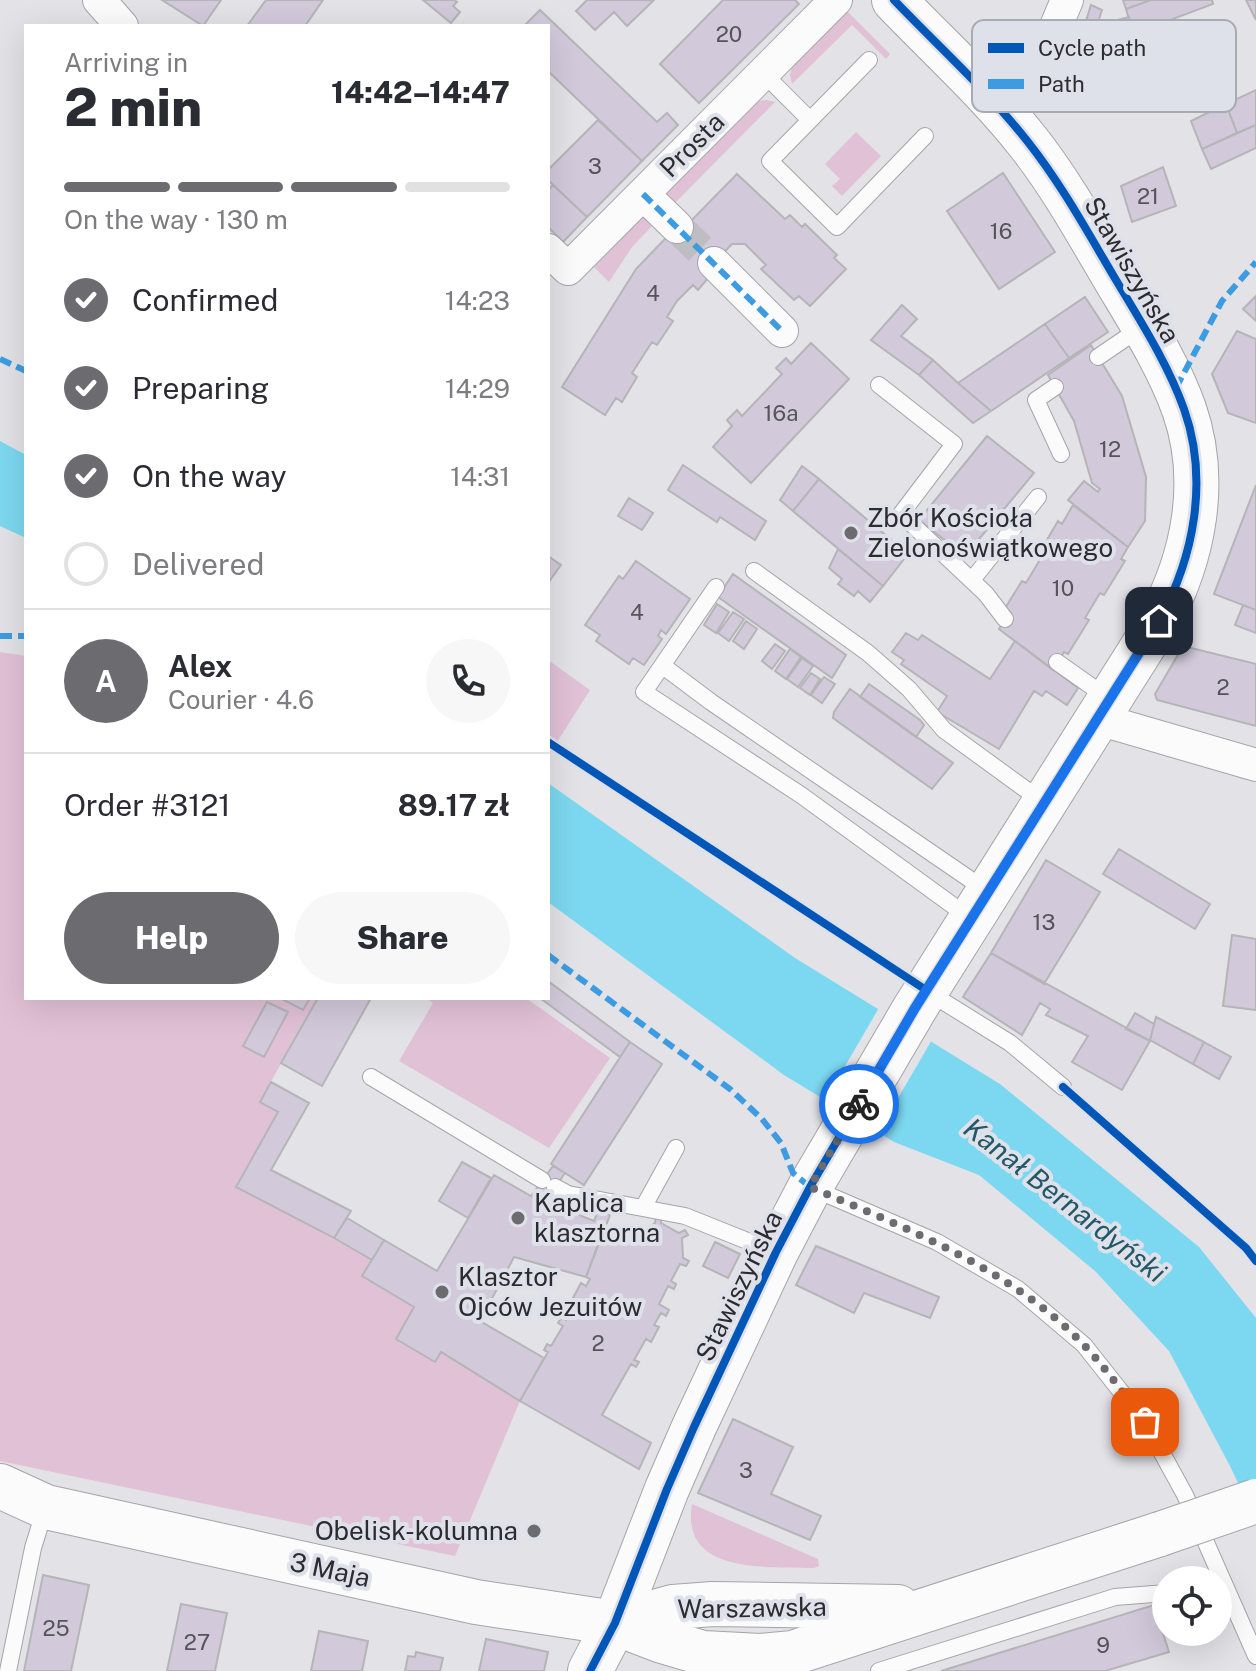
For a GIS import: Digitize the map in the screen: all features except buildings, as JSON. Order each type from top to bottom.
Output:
[{"type":"street","points":[[99,0],[120,24]]},
{"type":"street","name":"Prosta","points":[[550,252],[568,269],[836,0]]},
{"type":"street","name":"Stawiszyńska","points":[[894,0],[972,81]]},
{"type":"street","points":[[1059,20],[1067,0]]},
{"type":"street","name":"Stawiszyńska","points":[[590,1671],[615,1623],[667,1489],[776,1252],[923,995],[1174,594],[1185,564],[1196,505],[1194,457],[1176,388],[1076,213],[1045,165],[1001,112]]},
{"type":"street","points":[[1010,121],[1015,112]]},
{"type":"street","points":[[643,194],[677,227]]},
{"type":"street","points":[[714,263],[782,331]]},
{"type":"street","points":[[1104,709],[1256,765]]},
{"type":"street","name":"3 Maja","points":[[0,1486],[46,1507],[476,1602],[615,1623]]},
{"type":"street","name":"Warszawska","points":[[615,1623],[703,1653],[796,1658],[931,1608],[1256,1501]]},
{"type":"street","name":"3 Maja","points":[[0,1516],[46,1507]]},
{"type":"street","name":"Warszawska","points":[[615,1623],[673,1607],[713,1604],[931,1608]]},
{"type":"street","points":[[615,1623],[620,1671]]},
{"type":"lane","points":[[869,60],[770,161],[837,227],[925,136]]},
{"type":"lane","points":[[763,73],[810,120]]},
{"type":"lane","points":[[1098,357],[1143,326]]},
{"type":"lane","points":[[879,385],[954,444],[901,514],[972,580],[1005,619]]},
{"type":"lane","points":[[1055,387],[1036,400],[1061,454]]},
{"type":"lane","points":[[972,580],[1038,497]]},
{"type":"lane","points":[[754,571],[868,653],[909,689],[944,730],[1044,803]]},
{"type":"lane","points":[[716,587],[644,692],[801,795],[980,905]]},
{"type":"lane","points":[[1057,662],[1104,709]]},
{"type":"lane","points":[[663,666],[980,905]]},
{"type":"lane","points":[[923,995],[1010,1043],[1063,1087]]},
{"type":"lane","points":[[371,1077],[568,1194],[685,1216],[776,1252]]},
{"type":"lane","points":[[644,1206],[676,1148]]},
{"type":"lane","points":[[817,1176],[1018,1289],[1084,1345],[1145,1422],[1185,1495],[1213,1566]]},
{"type":"lane","points":[[8,1671],[33,1548],[46,1507]]},
{"type":"lane","points":[[879,1671],[1115,1597],[1152,1594]]},
{"type":"lane","points":[[1232,1609],[1256,1656]]},
{"type":"shaded area","points":[[846,10],[890,54],[886,59],[852,25],[792,84],[790,75],[793,64]]},
{"type":"shaded area","points":[[756,101],[775,102],[671,207],[661,198]]},
{"type":"shaded area","points":[[856,132],[881,156],[842,196],[832,186],[840,179],[825,164]]},
{"type":"shaded area","points":[[646,214],[655,223],[632,247],[609,282],[594,267]]},
{"type":"shaded area","points":[[0,652],[24,656],[24,1000],[317,1000],[260,1101],[278,1112],[236,1186],[372,1260],[363,1276],[414,1307],[396,1339],[435,1362],[441,1352],[520,1401],[455,1556],[0,1461]]},
{"type":"shaded area","points":[[550,661],[590,690],[557,742],[550,736]]},
{"type":"shaded area","points":[[429,1000],[529,1000],[610,1058],[549,1148],[399,1061],[433,1003]]},
{"type":"shaded area","points":[[692,1504],[818,1559],[819,1566],[752,1566],[713,1555],[700,1544],[692,1527]]},
{"type":"water","points":[[0,441],[24,454],[24,537],[0,526]]},
{"type":"water","name":"Kanał Bernardyński","points":[[550,784],[795,958],[1000,1084],[1199,1247],[1256,1318],[1256,1521],[1169,1351],[1095,1271],[979,1175],[894,1142],[784,1075],[550,903]]},
{"type":"pier","points":[[880,1006],[933,1038],[876,1136],[823,1104]]},
{"type":"tunnel","points":[[677,227],[714,263]]},
{"type":"marked path","points":[[643,194],[782,331]]},
{"type":"marked path","points":[[1176,388],[1222,301],[1256,262]]},
{"type":"marked path","points":[[0,359],[24,370]]},
{"type":"marked path","points":[[0,636],[24,636]]},
{"type":"marked path","points":[[550,956],[730,1089],[762,1119],[781,1143],[793,1173],[810,1187]]},
{"type":"cycle path","points":[[894,0],[972,79]]},
{"type":"cycle path","points":[[590,1671],[615,1623],[694,1427],[810,1187],[915,1008],[1159,621],[1189,545],[1194,518],[1196,463],[1192,436],[1178,392],[1144,327],[1063,192],[1003,112]]},
{"type":"cycle path","points":[[550,743],[926,990]]},
{"type":"cycle path","points":[[1063,1087],[1246,1248],[1256,1261]]},
{"type":"way so far","points":[[859,1104],[810,1187],[937,1242],[1018,1289],[1084,1345],[1145,1422]]},
{"type":"place","name":"Zbór Kościoła Zielonoświątkowego","points":[[851,533]]},
{"type":"place","name":"Kaplica klasztorna","points":[[518,1218]]},
{"type":"place","name":"Klasztor Ojców Jezuitów","points":[[442,1292]]},
{"type":"place","name":"Obelisk-kolumna","points":[[534,1531]]},
{"type":"route","points":[[859,1104],[915,1008],[1159,621]]}]
